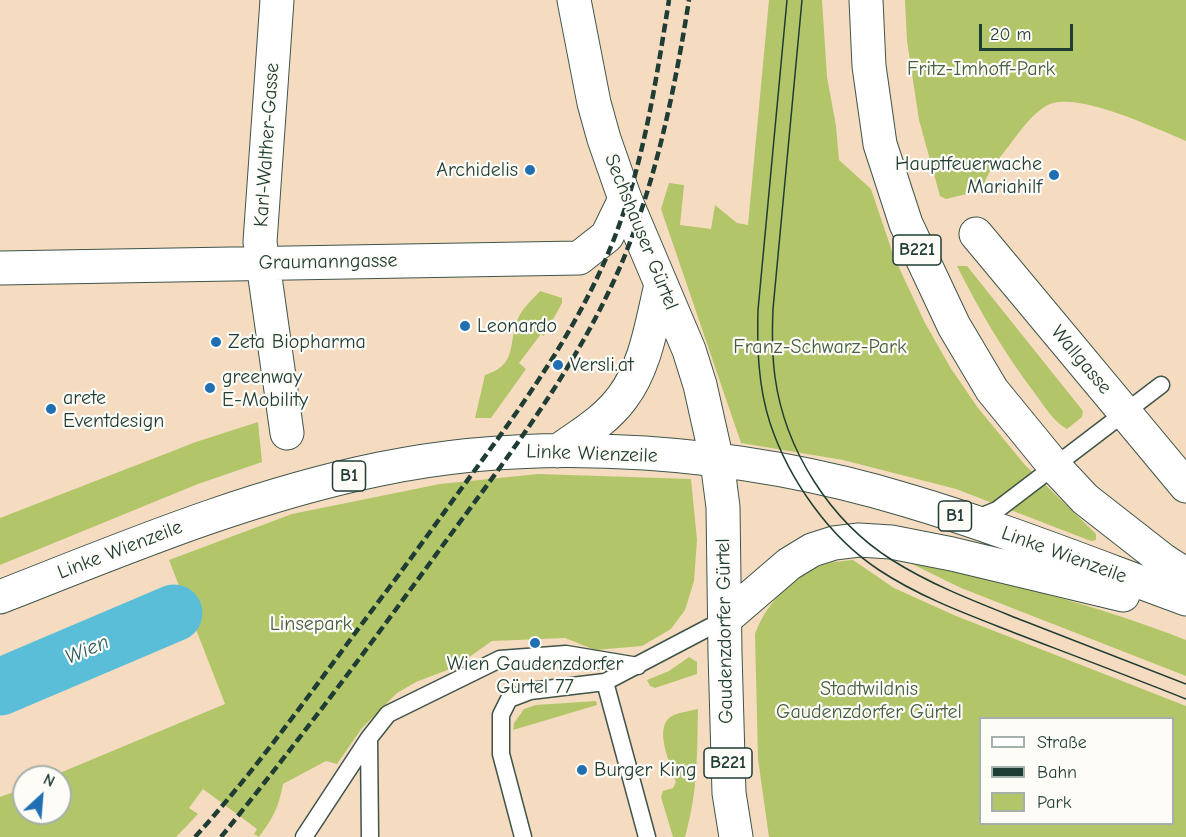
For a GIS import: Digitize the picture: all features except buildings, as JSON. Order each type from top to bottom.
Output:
[{"type":"main road","name":"Karl-Walther-Gasse","points":[[277,0],[260,242],[287,433]]},
{"type":"main road","name":"Sechshauser Gürtel","points":[[574,0],[594,103],[604,139],[624,199],[688,350],[700,385],[717,461]]},
{"type":"main road","name":"B221","points":[[866,0],[869,66],[880,144],[906,224],[954,327],[992,390],[1054,467],[1093,505],[1163,560],[1186,575]]},
{"type":"main road","name":"Graumanngasse","points":[[0,268],[579,258],[606,236],[624,199]]},
{"type":"main road","name":"Wallgasse","points":[[976,234],[1186,486]]},
{"type":"main road","points":[[558,451],[600,422],[622,398],[633,381],[645,348],[661,285]]},
{"type":"main road","name":"Linke Wienzeile","points":[[0,597],[187,524],[319,483],[442,458],[501,452],[558,451],[613,452],[717,461],[759,466],[842,483],[905,499],[971,521],[1186,599]]},
{"type":"main road","name":"Gaudenzdorfer Gürtel","points":[[717,461],[723,507],[724,653],[729,793],[733,835]]},
{"type":"main road","points":[[725,619],[789,564],[812,550],[834,543],[859,540],[891,542],[952,554],[1186,609]]},
{"type":"lane","points":[[971,521],[997,510],[1161,385]]},
{"type":"lane","points":[[523,837],[501,754],[501,715],[509,699],[530,691],[605,682],[725,619]]},
{"type":"lane","points":[[304,837],[369,738],[388,714],[500,659],[566,654],[638,666]]},
{"type":"lane","points":[[605,682],[647,837]]},
{"type":"lane","points":[[369,738],[370,837]]},
{"type":"green space","name":"Franz-Schwarz-Park","points":[[769,0],[822,0],[827,77],[836,126],[839,160],[871,189],[894,257],[925,323],[950,367],[978,408],[1025,465],[1096,534],[1096,540],[1091,541],[956,489],[843,460],[741,443],[661,209],[669,183],[684,185],[680,225],[711,229],[715,205],[737,223],[748,225]]},
{"type":"green space","name":"Fritz-Imhoff-Park","points":[[905,0],[1186,0],[1186,141],[1095,106],[1059,102],[1046,106],[1027,123],[990,171],[983,190],[946,199],[940,196],[919,120],[907,41]]},
{"type":"green space","points":[[957,266],[967,266],[1083,411],[1082,417],[1067,429],[1050,414],[1003,348]]},
{"type":"green space","points":[[540,291],[562,298],[562,303],[544,336],[541,334],[519,363],[526,369],[491,418],[475,418],[485,375],[495,371],[507,360],[519,317]]},
{"type":"green space","points":[[258,422],[262,462],[198,484],[0,565],[0,518],[196,442]]},
{"type":"green space","name":"Linsepark","points":[[538,474],[691,479],[697,540],[694,581],[685,610],[671,629],[642,646],[595,650],[565,638],[492,641],[455,667],[416,682],[397,693],[362,728],[337,764],[326,761],[283,784],[275,812],[259,837],[254,834],[257,829],[203,789],[189,808],[198,814],[176,837],[0,837],[0,797],[12,792],[12,825],[72,825],[72,768],[225,704],[169,560],[292,514],[440,484]]},
{"type":"green space","name":"Stadtwildnis Gaudenzdorfer Gürtel","points":[[853,560],[894,588],[956,616],[1186,706],[1186,837],[769,837],[758,759],[755,634],[767,610],[784,590],[805,574],[832,562]]},
{"type":"green space","points":[[910,563],[1050,595],[1186,640],[1186,676],[961,588]]},
{"type":"green space","points":[[689,657],[697,662],[697,674],[655,688],[650,686],[647,680],[669,671]]},
{"type":"green space","points":[[596,701],[597,705],[513,730],[514,723],[524,709],[536,705]]},
{"type":"green space","points":[[698,709],[696,773],[689,820],[685,837],[673,837],[661,797],[663,791],[673,788],[676,782],[667,756],[663,736],[664,727],[667,720],[674,715]]},
{"type":"waterway","name":"Wien","points":[[0,687],[174,613]]},
{"type":"tram line","points":[[787,0],[758,310],[758,338],[759,366],[766,409],[788,465],[813,506],[828,524],[861,557],[896,580],[966,614],[1186,699]]},
{"type":"tram line","points":[[802,0],[772,335],[774,369],[780,404],[800,457],[830,504],[870,544],[892,560],[973,601],[1186,684]]},
{"type":"railway","points":[[195,837],[268,749],[406,565],[514,415],[552,359],[586,300],[614,239],[633,181],[648,121],[669,0]]},
{"type":"railway","points":[[221,837],[334,692],[493,477],[542,408],[586,336],[623,260],[646,197],[664,132],[689,0]]},
{"type":"place","name":"Archidelis","points":[[530,170]]},
{"type":"place","name":"Hauptfeuerwache Mariahilf","points":[[1054,175]]},
{"type":"place","name":"Leonardo","points":[[465,326]]},
{"type":"place","name":"Zeta Biopharma","points":[[216,342]]},
{"type":"place","name":"Versli.at","points":[[558,365]]},
{"type":"place","name":"greenway E-Mobility","points":[[210,388]]},
{"type":"place","name":"arete Eventdesign","points":[[51,409]]},
{"type":"place","name":"Wien Gaudenzdorfer Gürtel 77","points":[[535,643]]},
{"type":"place","name":"Burger King","points":[[582,770]]}]
